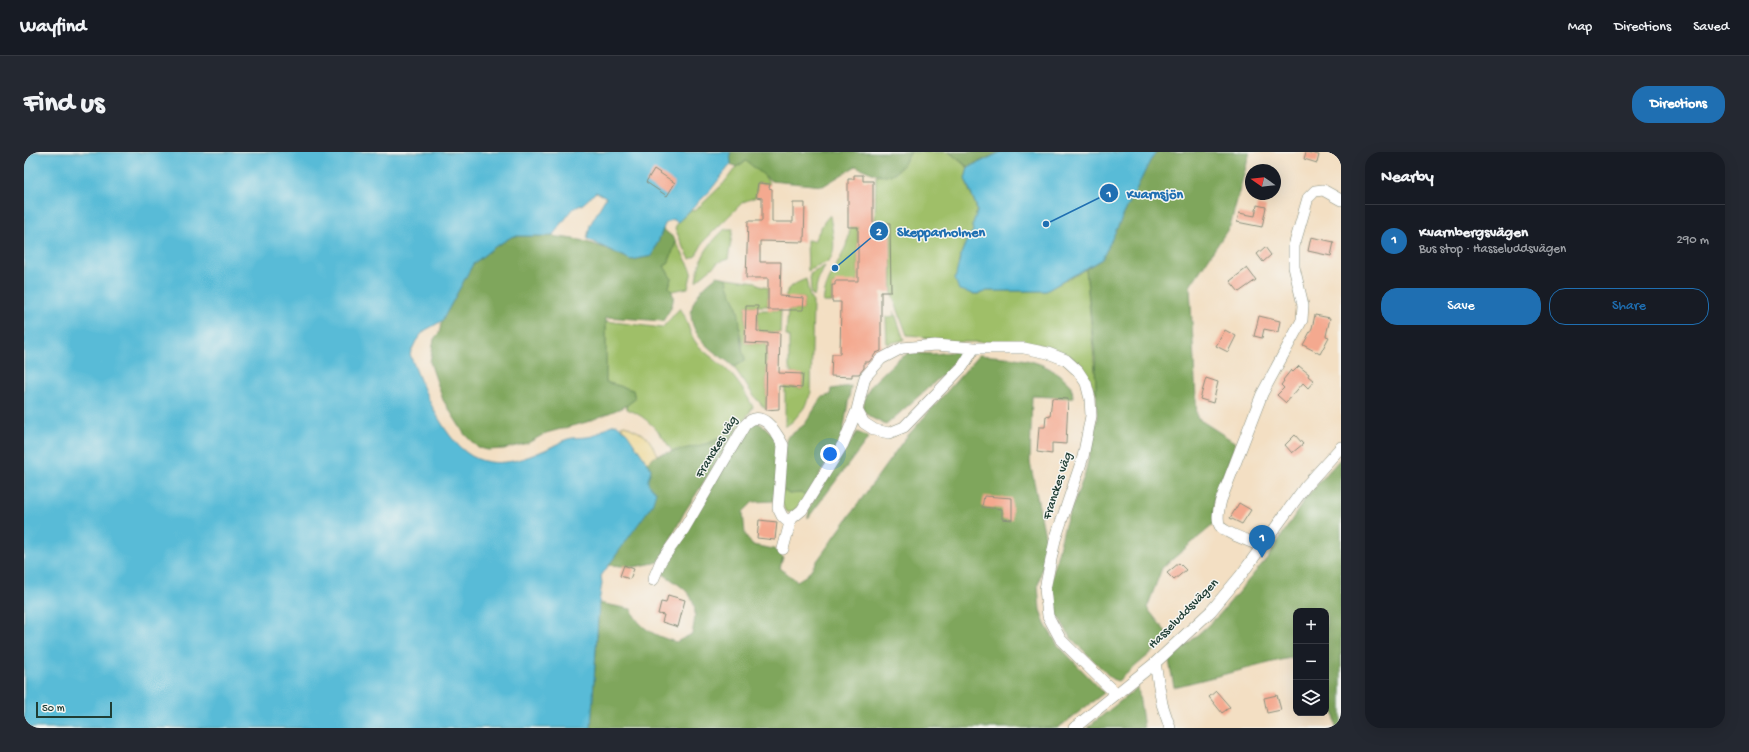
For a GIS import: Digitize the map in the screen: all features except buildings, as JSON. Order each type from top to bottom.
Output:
[{"type":"street","points":[[1261,546],[1226,531],[1220,525],[1218,516],[1220,500],[1262,394],[1302,320],[1303,306],[1294,267],[1294,246],[1308,198],[1315,191],[1323,190],[1341,200]]},
{"type":"street","name":"Franckes väg","points":[[654,580],[666,554],[684,529],[745,425],[750,419],[756,417],[762,418],[783,445],[778,508],[786,520],[791,519],[802,510],[843,444],[857,410],[865,377],[881,359],[902,348],[935,345],[974,348],[1024,348],[1048,353],[1066,360],[1078,371],[1086,383],[1090,400],[1091,416],[1083,457],[1055,540],[1045,589],[1048,616],[1061,640],[1116,694]]},
{"type":"street","points":[[857,410],[864,423],[875,430],[889,433],[904,427],[963,366],[974,348]]},
{"type":"street","name":"Hasseluddsvägen","points":[[1074,728],[1155,663],[1211,610],[1241,574],[1305,487],[1341,447]]},
{"type":"street","points":[[783,549],[791,519]]},
{"type":"street","points":[[1155,663],[1162,704],[1170,728]]},
{"type":"green space","points":[[730,152],[911,152],[899,169],[888,176],[875,174],[856,166],[823,186],[771,181],[746,161],[736,167],[731,164]]},
{"type":"green space","points":[[911,152],[949,152],[968,168],[966,179],[975,202],[976,212],[972,226],[973,231],[965,244],[959,260],[960,272],[966,291],[976,294],[986,291],[1046,291],[1086,269],[1097,395],[1081,367],[1072,357],[1053,348],[1023,343],[943,341],[907,335],[892,294],[891,222],[875,222],[876,176],[894,173],[901,167]]},
{"type":"green space","points":[[949,152],[1001,152],[968,167]]},
{"type":"green space","points":[[1157,152],[1250,152],[1247,164],[1245,164],[1245,170],[1230,226],[1190,286],[1197,418],[1236,443],[1214,499],[1213,525],[1162,568],[1147,608],[1170,637],[1118,681],[1112,679],[1071,638],[1055,611],[1050,585],[1065,525],[1085,474],[1097,419],[1095,357],[1086,269],[1102,259],[1150,161]]},
{"type":"green space","points":[[746,161],[763,174],[770,184],[758,183],[756,197],[743,202],[704,241],[695,257],[690,259],[675,228],[678,222],[691,210],[695,211],[724,183],[736,167]]},
{"type":"green space","points":[[830,215],[833,232],[833,252],[828,261],[808,271],[807,240],[814,241],[824,222]]},
{"type":"green space","points":[[850,227],[858,227],[858,281],[832,285],[832,302],[823,302],[828,282],[846,247]]},
{"type":"green space","points":[[663,229],[674,238],[676,242],[668,264],[664,266],[671,278],[669,288],[672,292],[673,300],[663,321],[606,317],[606,382],[633,390],[635,399],[626,406],[587,422],[546,433],[528,443],[504,449],[488,450],[478,448],[465,435],[443,400],[430,362],[434,339],[439,333],[442,321],[473,264],[493,248],[513,236],[552,236],[580,240],[614,251],[631,260],[652,256]]},
{"type":"green space","points":[[725,229],[733,229],[728,259],[719,262],[696,281],[705,252]]},
{"type":"green space","points":[[676,242],[692,271],[688,288],[672,291],[669,288],[671,278],[664,266],[668,264]]},
{"type":"green space","points":[[825,266],[818,281],[814,297],[811,294],[810,274]]},
{"type":"green space","points":[[717,276],[727,278],[729,289],[738,311],[741,345],[745,358],[743,362],[734,367],[707,346],[693,326],[691,317],[692,308],[700,292]]},
{"type":"green space","points":[[727,278],[756,282],[760,286],[768,288],[768,306],[746,306],[745,343],[767,344],[766,410],[753,395],[734,367],[743,362],[743,351],[737,308],[729,288]]},
{"type":"green space","points":[[806,279],[810,298],[813,302],[811,393],[804,408],[793,421],[785,427],[785,387],[802,388],[803,375],[792,374],[789,368],[789,336],[786,336],[788,310],[803,310],[804,298],[785,297],[790,288]]},
{"type":"green space","points":[[680,308],[694,340],[732,375],[742,388],[753,407],[740,425],[724,437],[707,444],[672,451],[653,426],[641,416],[627,409],[626,406],[635,399],[633,390],[606,382],[606,321],[662,328]]},
{"type":"green space","points":[[758,310],[781,310],[780,333],[757,331]]},
{"type":"green space","points":[[894,311],[904,340],[887,344],[886,317],[894,316]]},
{"type":"green space","points":[[961,351],[945,373],[886,425],[870,417],[863,410],[865,397],[871,385],[896,361],[909,353],[933,354]]},
{"type":"green space","points":[[979,355],[1018,358],[1040,364],[1062,376],[1072,386],[1073,398],[1032,396],[1030,462],[1047,546],[1038,585],[1040,610],[1046,626],[1058,645],[1104,693],[1058,728],[591,728],[599,603],[631,609],[634,616],[643,627],[669,640],[676,642],[692,634],[695,613],[691,598],[681,586],[663,574],[666,564],[749,425],[756,422],[766,428],[773,436],[777,446],[778,467],[773,501],[753,502],[743,512],[745,534],[752,545],[774,549],[783,557],[780,568],[797,581],[807,575],[903,441]]},
{"type":"green space","points":[[851,386],[842,438],[807,495],[801,493],[789,494],[783,490],[785,450],[788,437],[805,424],[822,397],[830,395],[831,389]]},
{"type":"green space","points":[[739,427],[684,513],[659,562],[634,567],[609,565],[648,484],[647,480],[651,469],[647,463],[657,455],[710,443]]},
{"type":"green space","points":[[857,432],[869,437],[808,518],[809,508]]},
{"type":"green space","points":[[1341,458],[1341,728],[1336,728],[1329,680],[1329,608],[1293,608],[1293,660],[1290,658],[1174,687],[1169,661],[1219,615],[1268,557],[1307,496]]},
{"type":"green space","points":[[783,490],[789,494],[801,493],[807,495],[805,500],[791,513],[785,511],[781,500]]},
{"type":"green space","points":[[1138,687],[1144,728],[1087,728]]},
{"type":"sand","points":[[625,425],[647,438],[650,442],[657,455],[647,463],[621,426]]},
{"type":"water","points":[[24,152],[730,152],[731,164],[709,192],[678,222],[672,219],[665,224],[652,256],[631,260],[587,239],[590,225],[606,197],[596,192],[583,204],[573,209],[552,236],[513,236],[493,248],[473,264],[442,321],[424,331],[416,341],[410,354],[428,397],[445,428],[455,442],[466,452],[478,459],[489,462],[500,462],[523,458],[534,455],[565,440],[595,435],[607,427],[616,424],[627,433],[651,469],[648,483],[656,492],[652,505],[601,576],[602,583],[599,603],[591,728],[24,728]]},
{"type":"water","points":[[1001,152],[1157,152],[1150,161],[1102,259],[1046,291],[986,291],[979,294],[972,294],[959,290],[955,279],[961,254],[968,237],[973,231],[972,226],[977,212],[976,205],[965,179],[968,168]]},
{"type":"place","name":"Kvarnsjön","points":[[1046,224]]},
{"type":"place","name":"Skepparholmen","points":[[835,268]]},
{"type":"place","name":"Kvarnbergsvägen","points":[[1262,558]]}]
